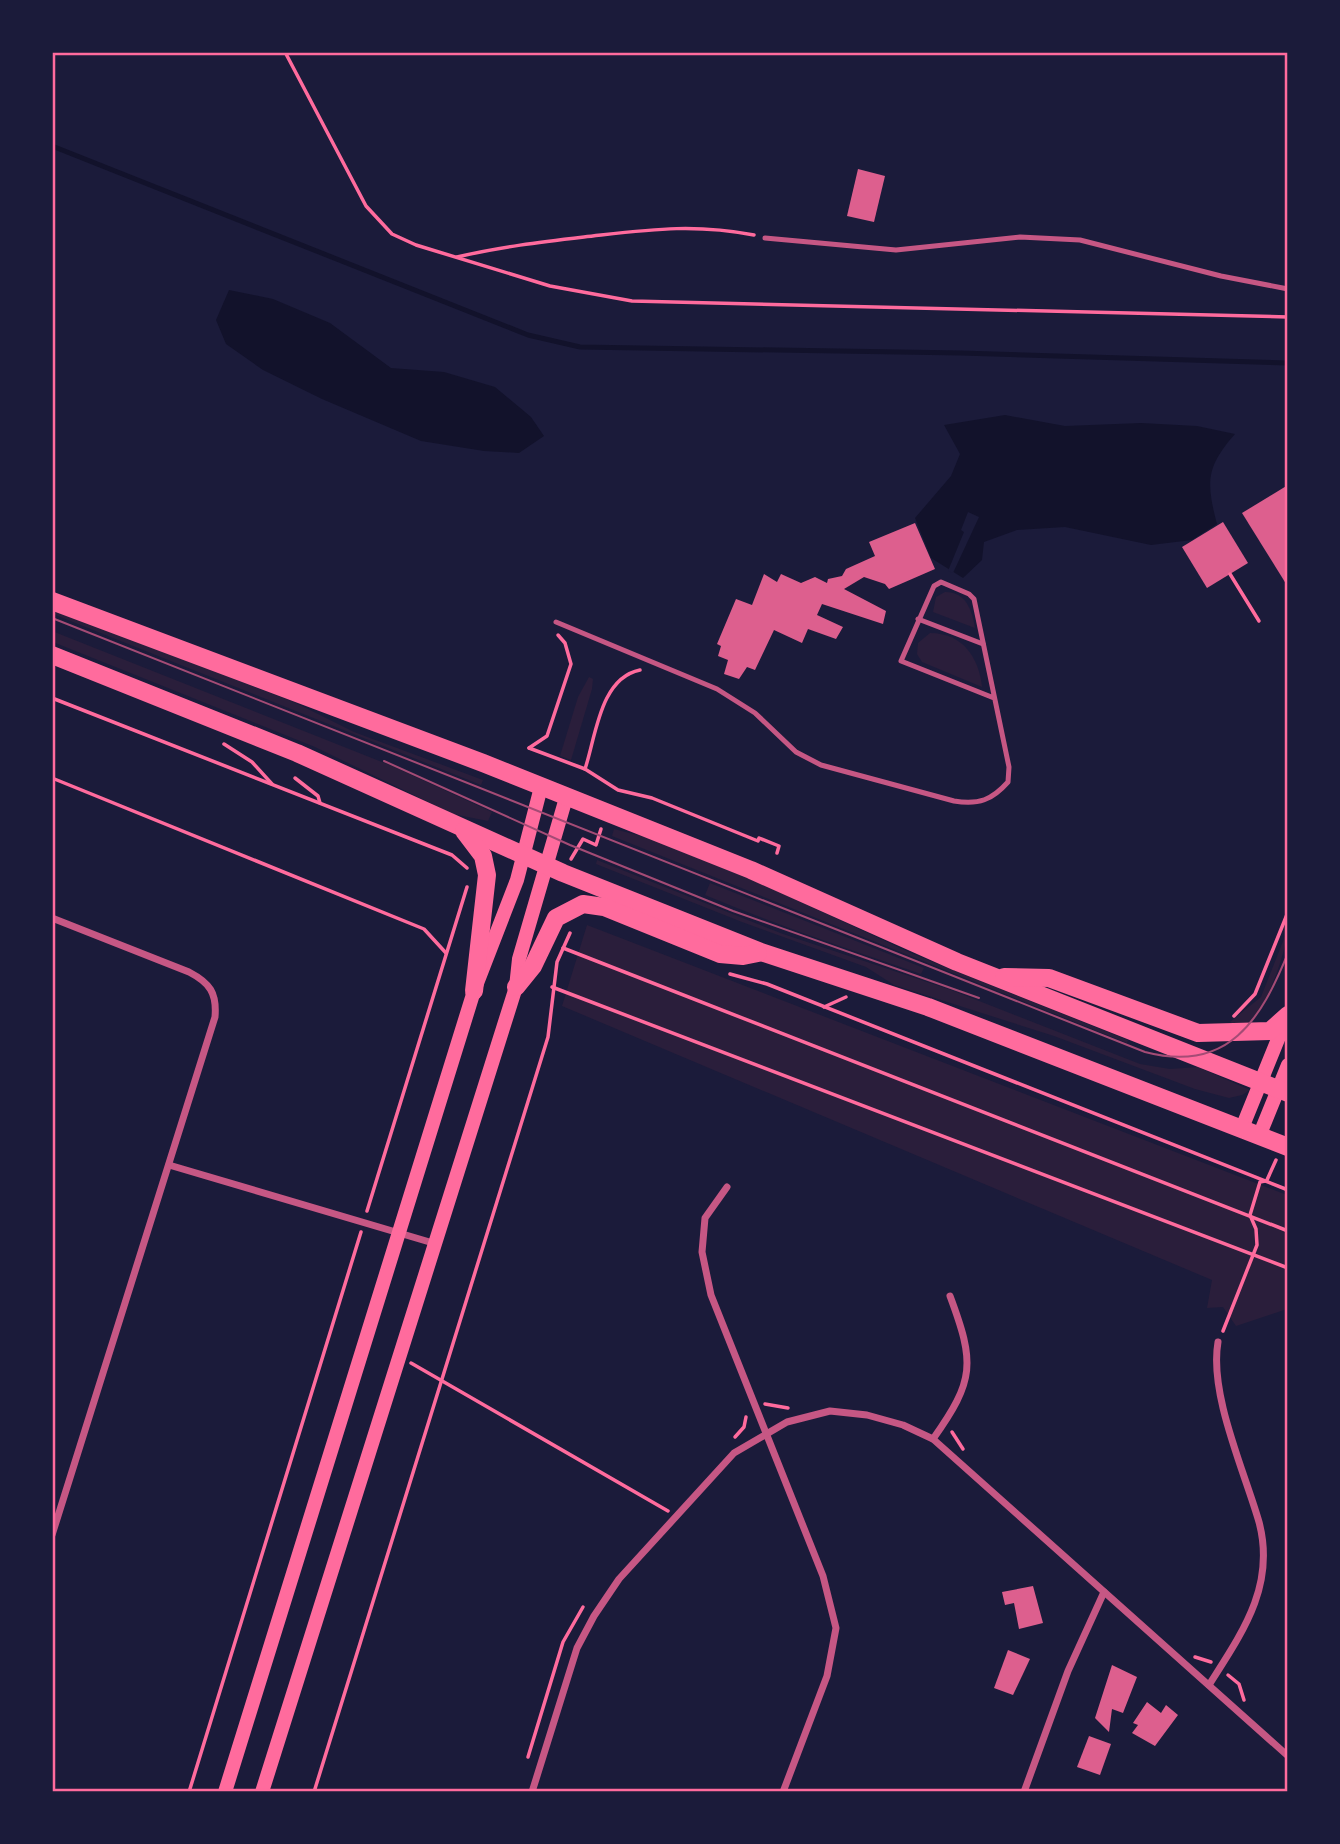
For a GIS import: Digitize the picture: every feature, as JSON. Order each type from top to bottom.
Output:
[{"type":"highway","points":[[52,601],[206,661],[381,723],[751,870],[994,977],[1283,1091]]},
{"type":"highway","points":[[52,655],[297,753],[546,866],[761,952],[928,1007],[1287,1147]]},
{"type":"highway","points":[[462,829],[481,852],[487,875],[474,992]]},
{"type":"highway","points":[[516,987],[533,966],[556,918],[583,904],[604,907],[720,954],[743,956],[761,952]]},
{"type":"highway","points":[[994,977],[1049,978],[1198,1033],[1270,1031],[1287,1016]]},
{"type":"main road","points":[[225,1791],[474,992],[523,855],[541,787]]},
{"type":"main road","points":[[262,1791],[516,987],[519,959],[566,798]]},
{"type":"main road","points":[[1242,1128],[1287,1016]]},
{"type":"main road","points":[[1261,1135],[1283,1091],[1287,1065]]},
{"type":"street","points":[[52,918],[189,972],[207,982],[216,1000],[215,1017],[52,1535]]},
{"type":"street","points":[[169,1165],[433,1243]]},
{"type":"street","points":[[727,1187],[705,1218],[702,1252],[711,1295],[823,1576],[836,1628],[827,1676],[783,1791]]},
{"type":"street","points":[[933,1439],[960,1399],[968,1368],[965,1336],[950,1296]]},
{"type":"street","points":[[1209,1685],[1255,1608],[1265,1565],[1262,1533],[1218,1392],[1214,1366],[1218,1342]]},
{"type":"street","points":[[532,1791],[566,1679],[588,1627],[619,1579],[734,1453],[787,1422],[830,1412],[867,1415],[903,1425],[933,1439],[1287,1756]]},
{"type":"street","points":[[1024,1791],[1077,1647],[1104,1592]]},
{"type":"lane","points":[[765,238],[896,250],[1020,237],[1080,240],[1221,276],[1287,289]]},
{"type":"lane","points":[[556,622],[717,689],[755,713],[796,752],[821,765],[954,801],[982,802],[994,797],[1008,782],[1009,767],[974,599],[969,594],[941,582],[934,586],[901,661],[994,698]]},
{"type":"lane","points":[[918,619],[983,644]]},
{"type":"path","points":[[285,52],[366,206],[392,234],[455,257],[550,286],[632,301],[1287,317]]},
{"type":"path","points":[[455,257],[512,245],[666,227],[713,228],[765,238]]},
{"type":"path","points":[[1230,574],[1259,621]]},
{"type":"path","points":[[547,629],[565,643],[571,664],[547,736],[529,748],[585,769],[618,790],[652,798],[758,841],[759,838],[779,846],[777,853]]},
{"type":"path","points":[[585,769],[610,691],[627,674],[647,670]]},
{"type":"path","points":[[52,698],[452,855],[471,873]]},
{"type":"path","points":[[222,742],[252,762],[273,785]]},
{"type":"path","points":[[52,778],[425,929],[446,953]]},
{"type":"path","points":[[295,778],[318,796],[320,803]]},
{"type":"path","points":[[188,1791],[468,884]]},
{"type":"path","points":[[1225,1019],[1245,1006],[1255,994],[1287,912]]},
{"type":"path","points":[[314,1791],[444,1380],[548,1037],[552,987],[574,925]]},
{"type":"path","points":[[564,948],[1287,1231]]},
{"type":"path","points":[[719,969],[778,989],[1287,1189]]},
{"type":"path","points":[[552,987],[1287,1268]]},
{"type":"path","points":[[1218,1342],[1257,1245],[1256,1229],[1250,1215],[1260,1182],[1267,1180]]},
{"type":"path","points":[[398,1357],[444,1380],[675,1517]]},
{"type":"path","points":[[738,1434],[747,1421],[746,1414]]},
{"type":"path","points":[[954,1433],[963,1449]]},
{"type":"path","points":[[1239,1684],[1246,1705]]},
{"type":"shaded area","points":[[229,290],[273,299],[330,323],[391,368],[444,372],[495,387],[531,417],[544,436],[519,453],[484,451],[421,441],[322,399],[263,370],[226,344],[216,320]]},
{"type":"shaded area","points":[[1005,415],[1065,426],[1141,423],[1197,426],[1235,434],[1218,456],[1211,476],[1211,497],[1217,524],[1192,540],[1151,545],[1065,527],[1017,530],[984,542],[982,560],[963,578],[931,558],[915,518],[951,476],[960,454],[944,425]]},
{"type":"shaded area","points":[[945,592],[958,595],[967,603],[975,628],[933,612],[936,597]]},
{"type":"shaded area","points":[[52,609],[294,702],[354,732],[483,780],[481,785],[53,614]]},
{"type":"shaded area","points":[[52,631],[392,766],[492,812],[488,821],[453,814],[315,747],[53,642]]},
{"type":"shaded area","points":[[930,633],[952,637],[967,649],[977,666],[982,687],[922,662],[917,654],[918,643]]},
{"type":"shaded area","points":[[589,677],[593,679],[592,689],[571,760],[560,756],[578,697]]},
{"type":"shaded area","points":[[614,829],[649,838],[762,884],[911,953],[1128,1040],[1127,1043],[612,836]]},
{"type":"shaded area","points":[[597,860],[783,934],[951,990],[1140,1064],[1170,1069],[1198,1067],[1250,1090],[1229,1098],[1195,1089],[1054,1036],[894,985],[866,967],[742,922],[596,864]]},
{"type":"shaded area","points":[[710,883],[924,968],[921,974],[732,906],[705,895]]},
{"type":"shaded area","points":[[587,925],[1287,1195],[1287,1309],[1236,1326],[1223,1307],[1207,1308],[1212,1280],[562,1006]]},
{"type":"shaded area","points":[[1287,931],[1278,971],[1264,1002],[1247,1024],[1238,1028],[1230,1022],[1261,997]]},
{"type":"pier","points":[[968,512],[979,517],[953,573],[948,571],[964,532],[961,530]]},
{"type":"building","points":[[858,169],[885,176],[874,222],[847,216]]},
{"type":"building","points":[[1288,485],[1288,587],[1242,513]]},
{"type":"building","points":[[1223,522],[1248,563],[1207,588],[1182,547]]},
{"type":"building","points":[[915,523],[935,569],[889,589],[885,584],[864,577],[844,589],[886,611],[883,624],[822,604],[817,615],[843,627],[836,639],[808,629],[802,643],[774,630],[755,670],[747,667],[739,679],[724,674],[728,660],[718,656],[721,646],[717,644],[736,599],[752,605],[764,574],[777,582],[781,574],[801,583],[815,577],[827,583],[828,579],[842,576],[846,569],[875,556],[869,542]]},
{"type":"building","points":[[1033,1586],[1043,1623],[1019,1629],[1014,1603],[1005,1605],[1002,1592]]},
{"type":"building","points":[[1008,1650],[1030,1659],[1013,1695],[994,1688]]},
{"type":"building","points":[[1112,1665],[1137,1677],[1123,1713],[1112,1709],[1109,1732],[1095,1718]]},
{"type":"building","points":[[1147,1702],[1161,1713],[1166,1705],[1178,1715],[1155,1746],[1132,1733],[1138,1725],[1133,1723]]},
{"type":"building","points":[[1089,1736],[1111,1744],[1100,1775],[1077,1767]]},
{"type":"waterway","points":[[52,146],[528,335],[580,347],[961,353],[1288,363]]},
{"type":"tram line","points":[[52,618],[1145,1052],[1174,1057],[1199,1055],[1220,1048],[1238,1036],[1266,999],[1288,953]]},
{"type":"tram line","points":[[384,761],[570,845],[733,911],[979,998]]}]
